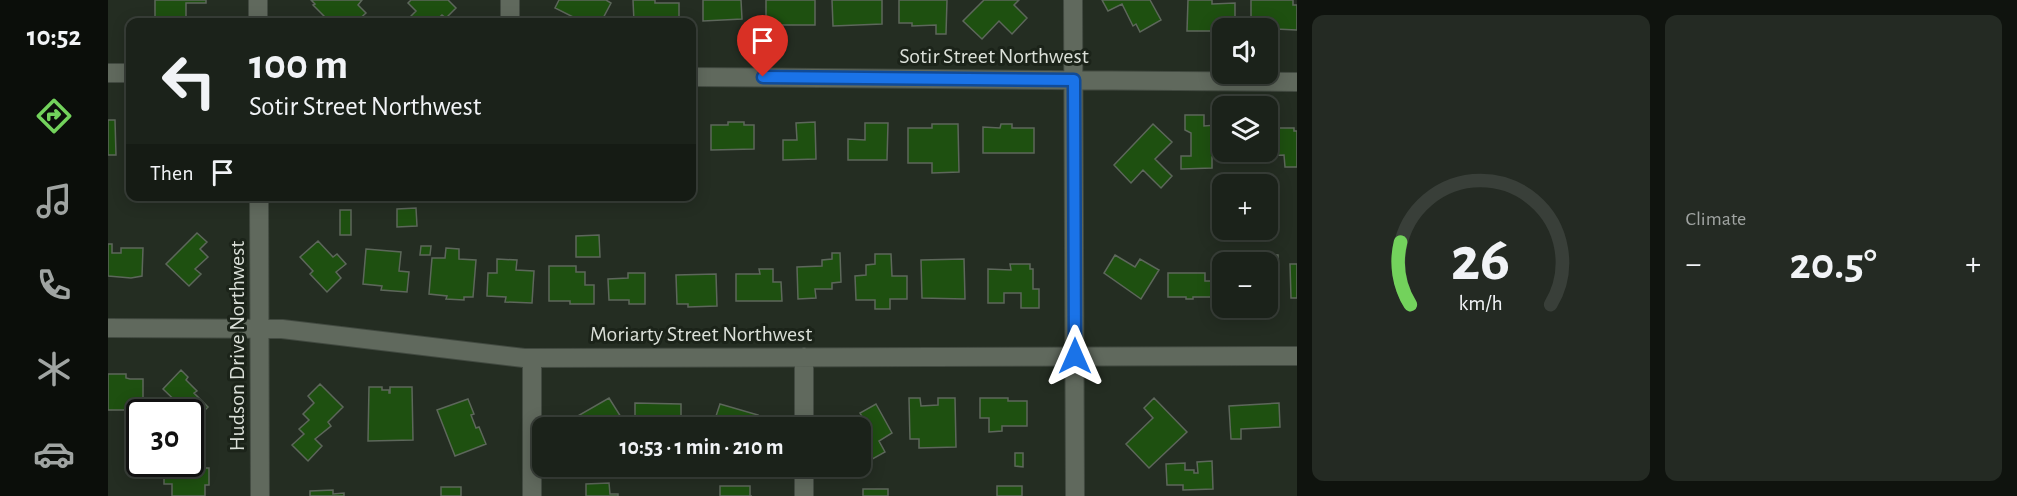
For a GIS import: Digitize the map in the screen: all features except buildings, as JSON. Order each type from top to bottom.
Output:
[{"type":"street","points":[[258,0],[258,18]]},
{"type":"street","points":[[510,0],[510,18]]},
{"type":"street","points":[[1073,0],[1075,496]]},
{"type":"street","points":[[108,72],[126,73]]},
{"type":"street","name":"Sotir Street Northwest","points":[[696,77],[1297,81]]},
{"type":"street","name":"Hudson Drive Northwest","points":[[259,201],[260,496]]},
{"type":"street","name":"Moriarty Street Northwest","points":[[108,328],[282,329],[532,358],[1297,356]]},
{"type":"street","points":[[804,357],[804,417]]},
{"type":"street","points":[[532,358],[532,496]]},
{"type":"street","points":[[804,477],[804,496]]},
{"type":"route","points":[[763,77],[1074,80],[1075,356]]}]
